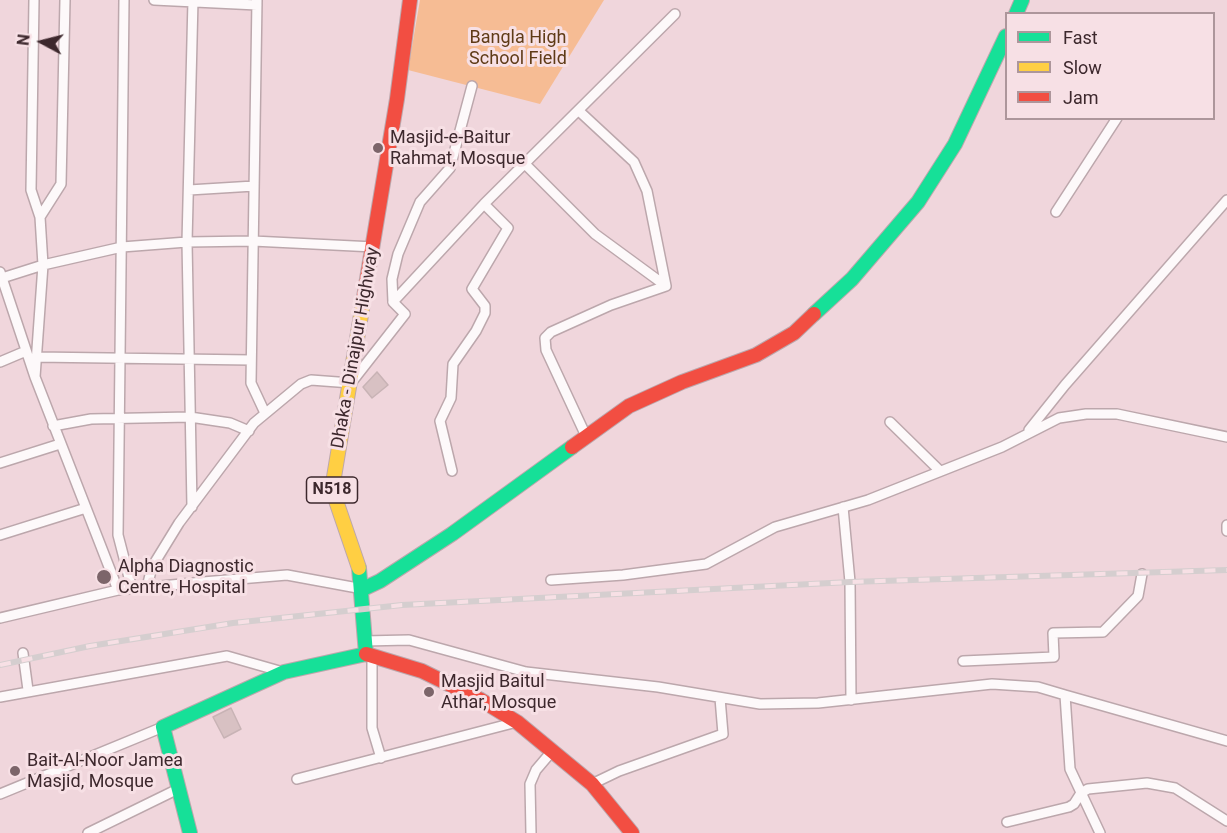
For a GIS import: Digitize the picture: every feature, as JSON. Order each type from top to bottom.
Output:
[{"type":"main road","name":"Dhaka - Dinajpur Highway","points":[[367,650],[361,572],[336,506],[332,489],[374,247],[410,0]]},
{"type":"main road","points":[[363,589],[380,581],[452,534],[629,406],[682,382],[756,355],[794,333],[852,279],[918,202],[955,144],[1005,38]]},
{"type":"main road","points":[[190,833],[181,788],[163,727],[284,672],[367,650],[422,671],[482,700],[517,722],[592,784],[632,833]]},
{"type":"street","points":[[34,0],[31,190],[40,217],[43,265],[35,378]]},
{"type":"street","points":[[40,217],[61,184],[64,0]]},
{"type":"street","points":[[124,0],[118,535],[132,589]]},
{"type":"street","points":[[154,0],[257,2],[251,383],[265,413]]},
{"type":"street","points":[[192,507],[187,242],[193,1]]},
{"type":"street","points":[[393,302],[484,204],[675,14]]},
{"type":"street","points":[[147,587],[152,567],[192,507],[265,413],[301,384],[311,380],[351,383],[405,314],[393,302],[392,279],[398,254],[420,202],[450,168],[472,86]]},
{"type":"street","points":[[579,111],[634,162],[647,191],[666,286]]},
{"type":"street","points":[[1056,212],[1116,120]]},
{"type":"street","points":[[525,164],[595,234],[666,286]]},
{"type":"street","points":[[189,190],[254,186]]},
{"type":"street","points":[[1028,432],[1227,200]]},
{"type":"street","points":[[452,471],[440,421],[451,398],[453,364],[476,331],[485,313],[485,306],[472,289],[508,228],[484,204]]},
{"type":"street","points":[[118,591],[35,378],[1,275],[122,247],[187,242],[253,241],[374,247]]},
{"type":"street","points":[[586,436],[546,350],[545,338],[551,332],[611,305],[666,286]]},
{"type":"street","points":[[0,362],[26,351]]},
{"type":"street","points":[[36,357],[251,360]]},
{"type":"street","points":[[551,580],[706,564],[775,527],[868,500],[1002,447],[1059,418],[1086,414],[1117,414],[1227,437]]},
{"type":"street","points":[[53,426],[91,419],[190,417],[230,423],[249,431]]},
{"type":"street","points":[[890,422],[939,470]]},
{"type":"street","points":[[0,463],[60,444]]},
{"type":"street","points":[[843,507],[850,582],[851,700]]},
{"type":"street","points":[[0,535],[86,508]]},
{"type":"street","points":[[1227,525],[1227,531]]},
{"type":"street","points":[[963,661],[1054,657],[1053,633],[1103,632],[1138,596],[1143,574]]},
{"type":"street","points":[[0,618],[118,591],[287,575],[363,589]]},
{"type":"street","points":[[381,758],[372,728],[367,650],[409,640],[526,672],[658,687],[720,698],[784,705],[992,684],[1038,687],[1227,741]]},
{"type":"street","points":[[22,652],[28,690]]},
{"type":"street","points":[[0,697],[28,690],[227,656],[284,672]]},
{"type":"street","points":[[1065,695],[1070,769],[1100,833]]},
{"type":"street","points":[[592,784],[620,771],[723,734],[720,698]]},
{"type":"street","points":[[297,779],[517,722]]},
{"type":"street","points":[[0,794],[163,727]]},
{"type":"street","points":[[531,833],[530,784],[536,770],[553,750]]},
{"type":"street","points":[[1007,822],[1069,807],[1074,804],[1080,793],[1116,784],[1163,784],[1175,788],[1227,821]]},
{"type":"street","points":[[88,833],[181,788]]},
{"type":"green space","name":"Bangla High School Field","points":[[420,0],[604,0],[540,104],[408,70]]},
{"type":"building","points":[[377,372],[388,385],[372,398],[363,387]]},
{"type":"building","points":[[231,708],[241,729],[224,738],[213,717]]},
{"type":"railway","points":[[0,665],[90,646],[233,623],[402,605],[850,582],[1227,570]]},
{"type":"traffic: fast","points":[[1017,12],[1022,0]]},
{"type":"traffic: fast","points":[[814,314],[852,279],[918,202],[955,144],[1005,38]]},
{"type":"traffic: fast","points":[[363,589],[380,581],[452,534],[572,447]]},
{"type":"traffic: fast","points":[[190,833],[163,727],[284,672],[366,654],[359,568]]},
{"type":"traffic: slow","points":[[359,568],[332,489],[363,303]]},
{"type":"traffic: jam","points":[[363,303],[397,99],[410,0]]},
{"type":"traffic: jam","points":[[572,447],[629,406],[682,382],[756,355],[794,333],[814,314]]},
{"type":"traffic: jam","points":[[366,654],[422,671],[481,700],[517,722],[592,784],[632,833]]},
{"type":"place","name":"Masjid-e-Baitur Rahmat, Mosque","points":[[378,148]]},
{"type":"place","name":"Alpha Diagnostic Centre, Hospital","points":[[104,577]]},
{"type":"place","name":"Masjid Baitul Athar, Mosque","points":[[429,692]]},
{"type":"place","name":"Bait-Al-Noor Jamea Masjid, Mosque","points":[[15,771]]}]
